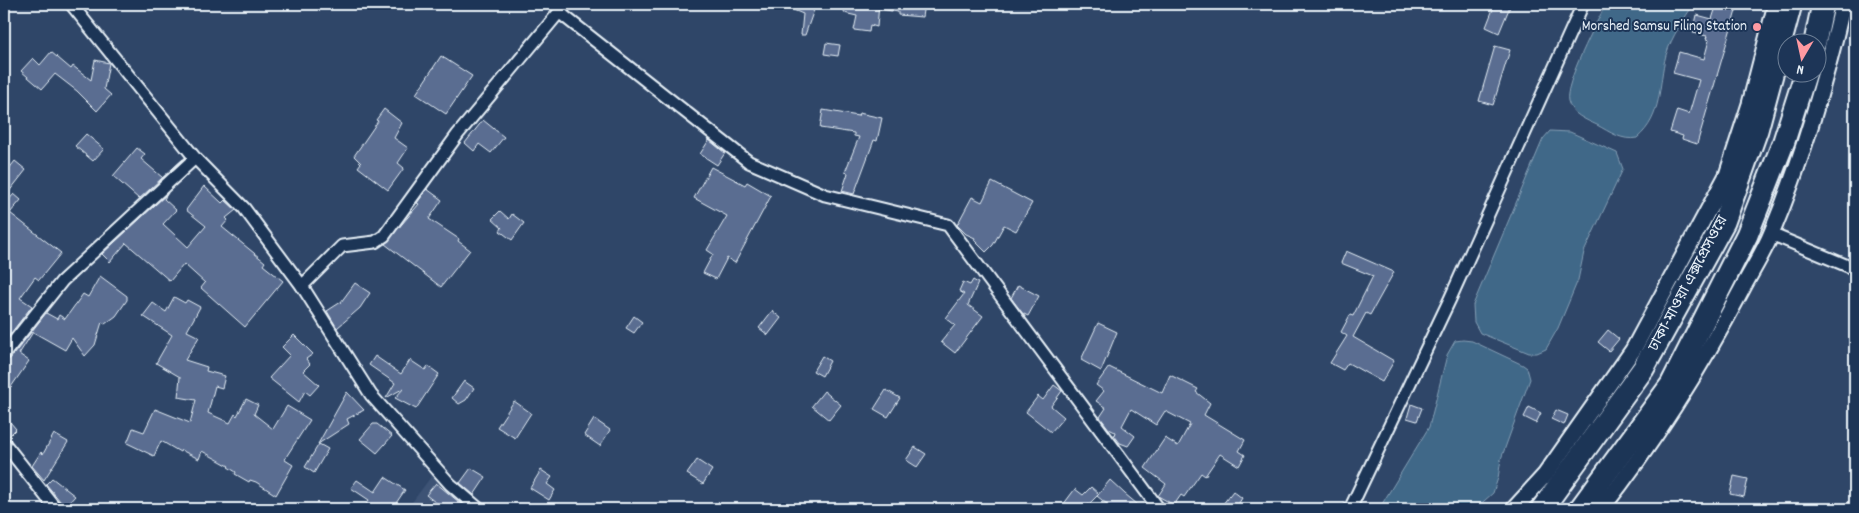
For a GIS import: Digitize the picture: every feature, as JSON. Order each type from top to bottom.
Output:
[{"type":"highway","name":"ঢাকা-মাওয়া এক্সপ্রেসওয়ে","points":[[1542,509],[1643,369],[1724,222],[1757,130],[1791,4]]},
{"type":"highway","points":[[1817,32],[1823,4]]},
{"type":"highway","name":"ঢাকা-মাওয়া এক্সপ্রেসওয়ে","points":[[1580,509],[1671,385],[1747,235],[1784,141],[1803,82]]},
{"type":"street","points":[[71,4],[194,158],[244,208],[302,286],[371,395],[450,484],[478,509]]},
{"type":"street","points":[[1350,509],[1450,300],[1583,4]]},
{"type":"street","points":[[1514,509],[1545,475],[1633,350],[1727,175],[1750,104],[1776,4]]},
{"type":"street","points":[[1601,509],[1640,459],[1706,355],[1771,234],[1805,145],[1825,80],[1843,4]]},
{"type":"street","points":[[302,286],[342,246],[375,242],[384,236],[458,134],[563,8],[749,162],[826,195],[948,225],[1160,509]]},
{"type":"street","points":[[4,354],[62,281],[194,158]]},
{"type":"street","points":[[1771,234],[1855,269]]},
{"type":"street","points":[[4,444],[56,509]]},
{"type":"shaded area","points":[[1606,4],[1694,4],[1678,28],[1668,48],[1655,110],[1651,120],[1637,138],[1621,137],[1584,119],[1572,110],[1568,101],[1568,93],[1576,68]]},
{"type":"shaded area","points":[[1550,131],[1570,132],[1617,153],[1623,169],[1584,252],[1578,280],[1558,328],[1546,349],[1537,353],[1529,353],[1480,333],[1474,322],[1473,305],[1543,139]]},
{"type":"shaded area","points":[[1455,341],[1472,341],[1523,365],[1527,368],[1530,379],[1501,459],[1493,493],[1475,509],[1379,509],[1429,427],[1447,355]]},
{"type":"shaded area","points":[[433,474],[475,509],[407,509]]},
{"type":"building","points":[[779,4],[816,4],[805,35],[801,35],[803,14]]},
{"type":"building","points":[[845,4],[879,4],[877,27],[870,25],[869,32],[854,30],[857,16],[844,13]]},
{"type":"building","points":[[881,4],[924,4],[922,17],[898,15],[898,12],[880,9]]},
{"type":"building","points":[[1495,4],[1511,4],[1499,33],[1486,27]]},
{"type":"building","points":[[1717,4],[1738,4],[1697,144],[1682,139],[1683,136],[1670,132],[1677,110],[1689,114],[1699,80],[1673,73],[1679,52],[1704,59],[1709,40],[1706,39],[1707,36],[1693,33],[1697,15],[1712,19]]},
{"type":"building","points":[[826,43],[840,45],[838,56],[824,54]]},
{"type":"building","points":[[1495,46],[1510,50],[1493,105],[1479,101]]},
{"type":"building","points":[[51,52],[71,69],[73,66],[91,80],[95,60],[109,63],[104,89],[111,95],[97,111],[77,91],[55,74],[42,89],[21,71],[33,58],[40,65]]},
{"type":"building","points":[[441,56],[472,76],[446,114],[416,94]]},
{"type":"building","points":[[384,109],[402,123],[394,138],[408,148],[398,163],[404,168],[388,190],[358,167],[361,163],[354,156]]},
{"type":"building","points":[[823,110],[858,116],[859,113],[882,118],[877,141],[874,140],[854,194],[842,191],[848,173],[845,172],[859,137],[854,136],[854,133],[820,128]]},
{"type":"building","points":[[483,120],[504,137],[491,153],[479,144],[474,151],[465,143]]},
{"type":"building","points":[[86,134],[104,149],[93,161],[75,146]]},
{"type":"building","points":[[709,140],[725,153],[717,165],[700,154]]},
{"type":"building","points":[[137,148],[145,154],[141,159],[163,178],[139,199],[113,176]]},
{"type":"building","points":[[15,161],[26,170],[4,198],[4,175]]},
{"type":"building","points":[[711,167],[745,185],[747,182],[771,196],[735,263],[727,258],[716,279],[703,273],[713,254],[707,250],[727,216],[694,198]]},
{"type":"building","points":[[992,182],[1032,203],[1016,231],[1004,225],[993,245],[986,252],[974,240],[975,238],[966,234],[957,225],[972,197],[982,202]]},
{"type":"building","points":[[204,186],[222,203],[225,200],[236,210],[226,218],[228,220],[222,227],[265,262],[263,265],[283,281],[245,327],[201,288],[205,283],[184,264],[170,281],[126,243],[110,262],[102,254],[168,193],[164,199],[176,210],[163,224],[188,247],[206,226],[186,210]]},
{"type":"building","points":[[427,189],[442,200],[429,219],[459,239],[458,241],[470,250],[441,287],[385,244],[419,204],[417,203]]},
{"type":"building","points":[[14,194],[21,200],[10,213],[61,253],[39,280],[35,277],[20,298],[32,306],[4,342],[4,205]]},
{"type":"building","points":[[500,211],[509,219],[512,214],[524,223],[512,240],[500,231],[502,228],[492,219]]},
{"type":"building","points":[[1346,251],[1394,272],[1370,315],[1366,313],[1353,337],[1394,361],[1382,382],[1348,363],[1343,370],[1330,363],[1347,336],[1341,332],[1350,315],[1353,316],[1373,276],[1341,263]]},
{"type":"building","points":[[100,276],[127,296],[127,300],[116,316],[105,324],[102,322],[95,345],[85,356],[72,338],[65,350],[33,332],[19,354],[29,361],[11,387],[4,382],[4,361],[10,359],[46,313],[57,319],[59,315],[65,319],[83,294],[88,297]]},
{"type":"building","points":[[973,280],[978,283],[968,305],[983,316],[955,353],[941,342],[955,325],[946,318],[964,294],[959,291],[963,282],[970,285]]},
{"type":"building","points":[[355,283],[370,293],[360,308],[337,328],[327,311],[341,302]]},
{"type":"building","points":[[1018,285],[1039,296],[1028,316],[1022,313],[1011,298]]},
{"type":"building","points":[[174,297],[185,303],[187,300],[200,307],[187,331],[199,337],[185,360],[207,367],[206,371],[225,376],[222,388],[215,386],[208,413],[230,423],[235,414],[237,416],[246,399],[258,405],[254,414],[273,429],[287,406],[310,420],[286,457],[285,460],[293,465],[276,495],[256,482],[250,480],[249,482],[235,474],[236,472],[229,466],[202,451],[199,459],[181,450],[180,452],[161,441],[154,456],[127,443],[133,428],[144,432],[155,409],[190,423],[196,400],[178,397],[180,377],[156,363],[172,335],[143,316],[153,303],[166,312]]},
{"type":"building","points":[[772,311],[781,318],[768,335],[759,328]]},
{"type":"building","points":[[634,316],[642,322],[634,333],[626,328]]},
{"type":"building","points":[[1098,323],[1117,332],[1101,371],[1081,360]]},
{"type":"building","points":[[1608,330],[1619,339],[1609,351],[1598,342]]},
{"type":"building","points":[[294,335],[313,354],[306,359],[310,364],[303,371],[319,385],[310,395],[305,391],[299,402],[269,378],[290,355],[282,347]]},
{"type":"building","points":[[375,356],[401,374],[410,360],[425,370],[428,366],[439,374],[416,409],[395,398],[404,388],[386,398],[395,383],[369,365]]},
{"type":"building","points":[[822,356],[830,361],[822,376],[813,371]]},
{"type":"building","points":[[1109,367],[1162,393],[1170,375],[1198,389],[1196,392],[1210,403],[1204,415],[1245,440],[1239,451],[1245,455],[1239,466],[1220,454],[1205,476],[1201,473],[1184,497],[1181,495],[1174,505],[1158,496],[1166,484],[1145,468],[1165,438],[1178,446],[1190,424],[1165,411],[1156,425],[1131,409],[1122,426],[1135,436],[1128,446],[1120,443],[1114,435],[1115,432],[1109,429],[1100,417],[1106,408],[1096,401],[1104,391],[1096,385]]},
{"type":"building","points":[[464,381],[474,388],[466,400],[459,404],[452,398]]},
{"type":"building","points":[[1054,385],[1062,391],[1051,406],[1064,417],[1051,432],[1026,412],[1038,396],[1043,400]]},
{"type":"building","points":[[886,390],[900,398],[888,417],[874,409]]},
{"type":"building","points":[[824,391],[841,405],[829,420],[812,406]]},
{"type":"building","points":[[347,392],[364,410],[347,419],[349,424],[318,444]]},
{"type":"building","points":[[514,401],[531,413],[515,438],[497,427]]},
{"type":"building","points":[[1411,404],[1422,408],[1417,421],[1407,418]]},
{"type":"building","points":[[1529,407],[1541,413],[1536,423],[1524,417]]},
{"type":"building","points":[[1556,410],[1568,415],[1564,425],[1551,419]]},
{"type":"building","points":[[4,415],[16,429],[8,437],[4,436]]},
{"type":"building","points":[[594,419],[610,430],[600,446],[584,435]]},
{"type":"building","points":[[373,424],[377,424],[392,436],[377,453],[360,439]]},
{"type":"building","points":[[54,434],[68,442],[44,480],[32,466],[41,452],[43,454]]},
{"type":"building","points":[[319,444],[328,449],[314,473],[305,467]]},
{"type":"building","points":[[915,447],[926,454],[917,467],[906,460]]},
{"type":"building","points":[[697,460],[712,470],[703,484],[687,474]]},
{"type":"building","points":[[471,468],[486,477],[474,495],[460,483]]},
{"type":"building","points":[[541,470],[552,477],[547,484],[555,490],[549,500],[530,488]]},
{"type":"building","points":[[1734,476],[1748,479],[1744,497],[1730,494]]},
{"type":"building","points":[[385,477],[405,490],[392,509],[363,509],[369,500],[351,488],[357,480],[375,492]]},
{"type":"building","points":[[52,478],[75,496],[65,507],[46,484]]},
{"type":"building","points":[[1110,480],[1143,509],[1113,509],[1097,496]]},
{"type":"building","points":[[436,483],[465,507],[463,509],[444,509],[426,495]]},
{"type":"building","points":[[1091,487],[1099,494],[1084,509],[1060,509],[1075,489],[1083,495]]},
{"type":"building","points":[[1233,491],[1242,498],[1239,503],[1250,509],[1219,509]]},
{"type":"place","name":"Morshed Samsu Filing Station","points":[[1757,27]]}]
